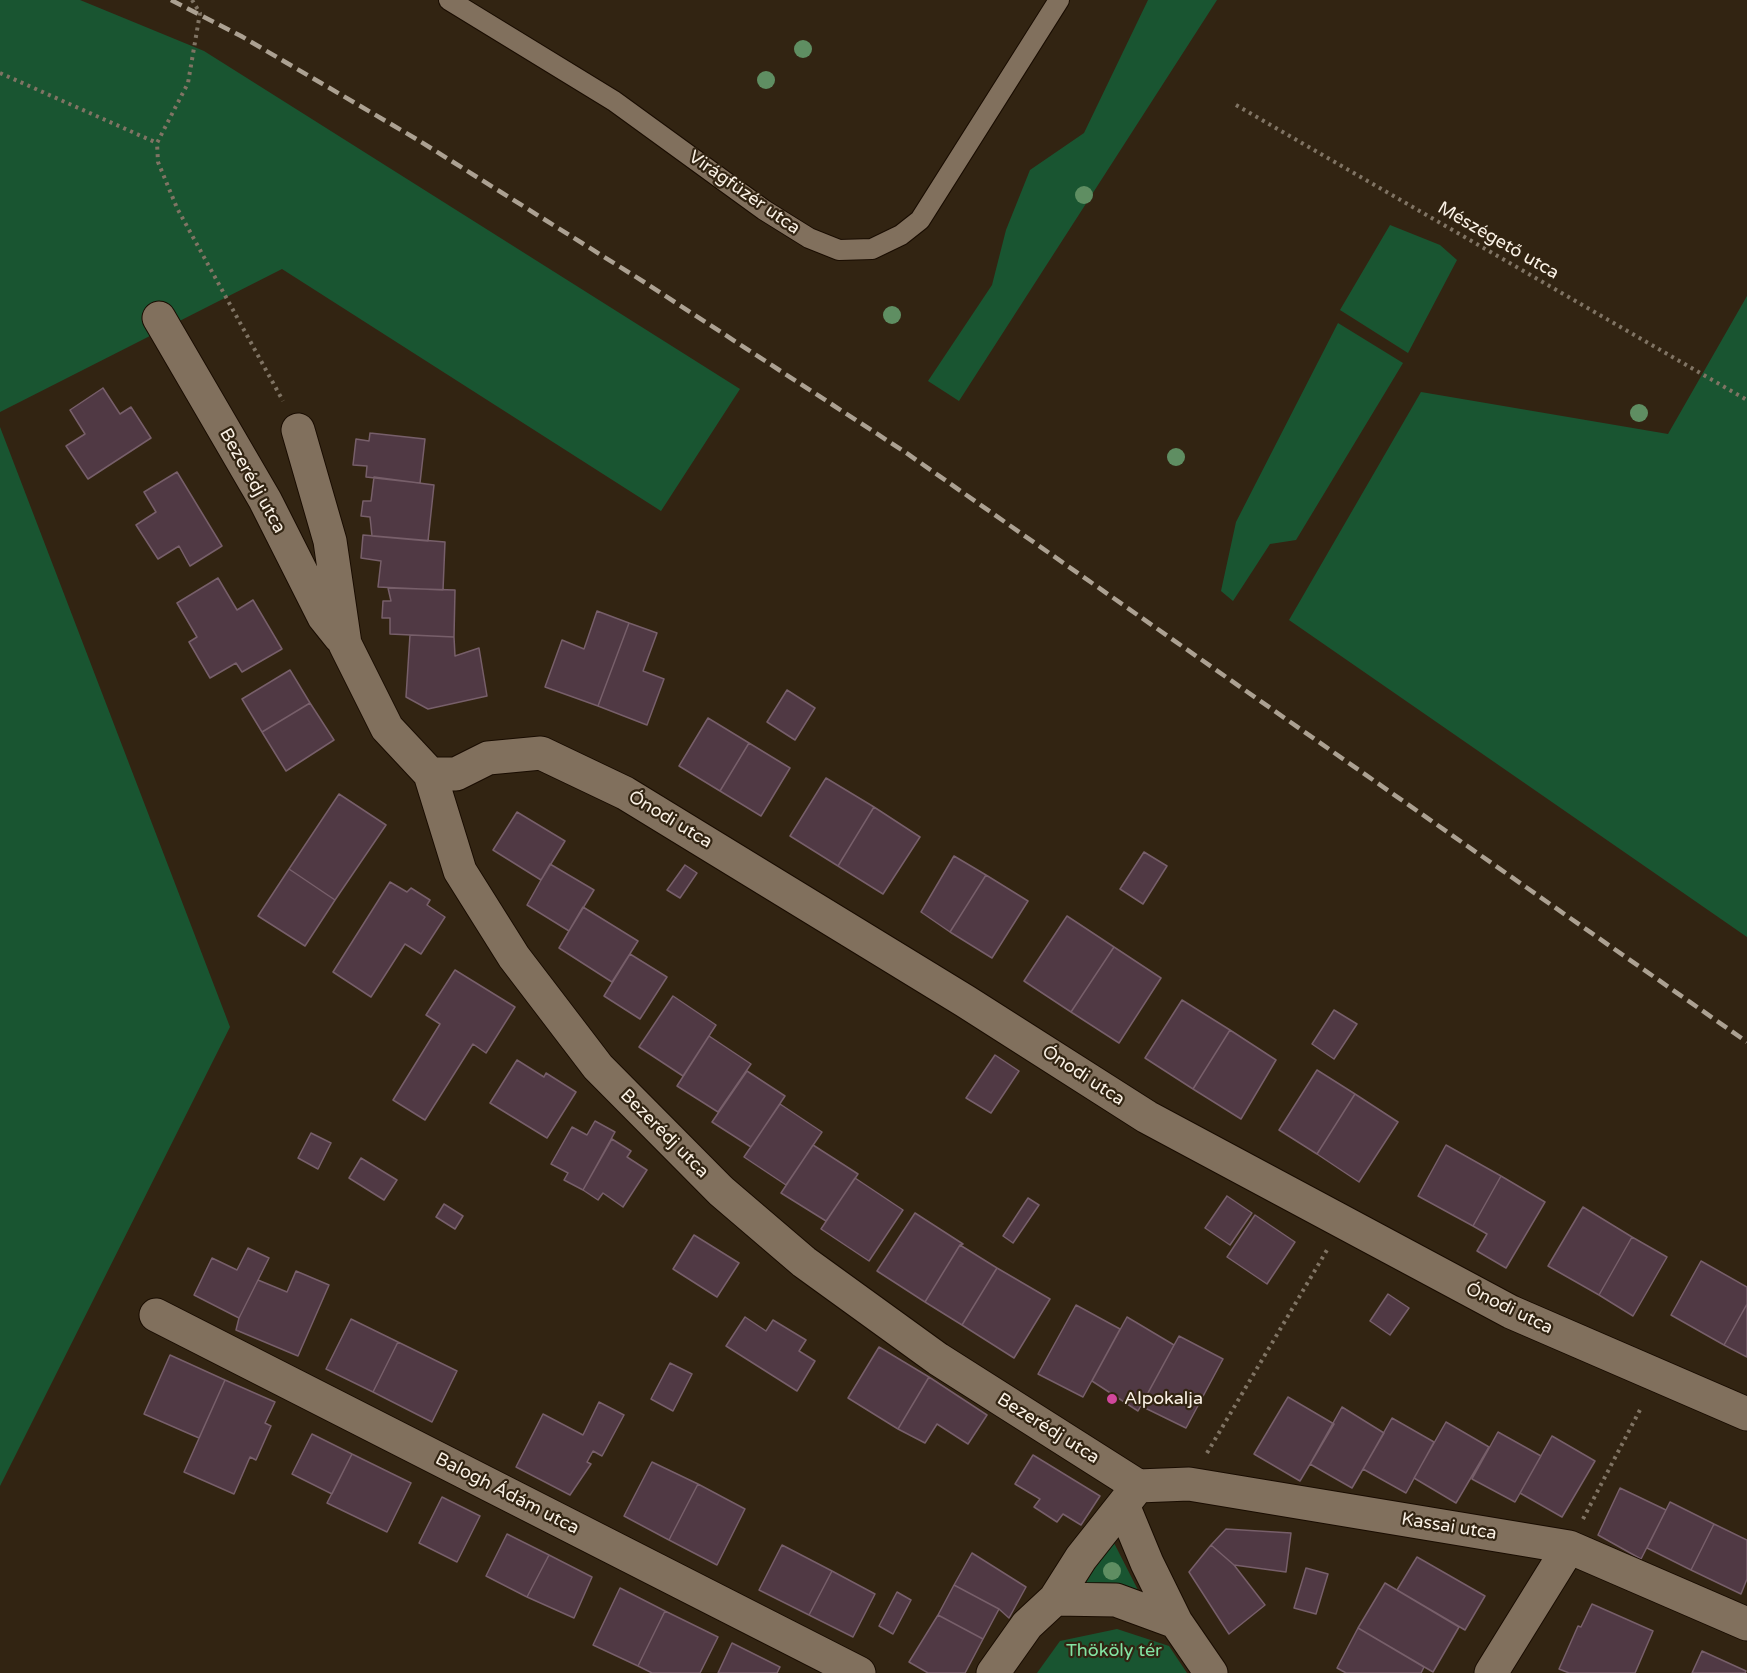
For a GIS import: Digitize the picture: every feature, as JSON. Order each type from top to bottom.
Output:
[{"type":"street","name":"Bezerédj utca","points":[[159,318],[265,500],[324,617],[345,644],[387,728],[430,774],[460,871],[514,957],[598,1067],[704,1174],[804,1262],[1130,1496]]},
{"type":"street","name":"Bezerédj utca","points":[[298,430],[330,541],[345,644]]},
{"type":"street","name":"Ónodi utca","points":[[430,774],[456,774],[488,758],[542,753],[615,788],[965,1001],[1146,1118],[1511,1312],[1747,1414]]},
{"type":"street","name":"Balogh Ádám utca","points":[[156,1315],[859,1673]]},
{"type":"street","name":"Kassai utca","points":[[1130,1496],[1189,1484],[1569,1547],[1747,1624]]},
{"type":"street","points":[[993,1673],[1028,1625],[1055,1599],[1081,1558],[1130,1496]]},
{"type":"street","points":[[1130,1496],[1176,1622],[1211,1673]]},
{"type":"street","points":[[1491,1673],[1569,1547]]},
{"type":"street","points":[[1055,1599],[1116,1600],[1176,1622]]},
{"type":"lane","name":"Virágfüzér utca","points":[[449,0],[614,101],[764,210],[809,238],[839,250],[872,249],[901,235],[920,220],[1059,0]]},
{"type":"path","points":[[192,0],[200,13],[188,83],[157,143],[158,162],[177,208],[243,324],[298,430]]},
{"type":"path","points":[[0,73],[157,143]]},
{"type":"path","name":"Mészégető utca","points":[[1236,105],[1747,400]]},
{"type":"path","points":[[1189,1484],[1343,1224]]},
{"type":"path","points":[[1569,1547],[1658,1376]]},
{"type":"green space","points":[[0,0],[80,0],[204,51],[740,389],[661,511],[282,269],[0,412]]},
{"type":"green space","points":[[1148,0],[1217,0],[959,401],[928,381],[992,285],[1006,230],[1030,170],[1084,133]]},
{"type":"green space","points":[[1390,225],[1440,245],[1457,260],[1408,353],[1340,310]]},
{"type":"green space","points":[[1747,296],[1747,937],[1289,620],[1421,392],[1668,434]]},
{"type":"green space","points":[[1338,323],[1403,363],[1296,540],[1270,544],[1233,601],[1221,591],[1236,522]]},
{"type":"green space","points":[[0,427],[230,1027],[0,1486]]},
{"type":"green space","points":[[1114,1543],[1138,1590],[1081,1582]]},
{"type":"green space","name":"Thököly tér","points":[[1117,1629],[1169,1646],[1187,1673],[1037,1673],[1060,1641]]},
{"type":"building","points":[[103,388],[120,414],[131,407],[151,438],[88,479],[66,446],[85,434],[70,410]]},
{"type":"building","points":[[370,433],[425,439],[420,483],[366,477],[367,466],[353,465],[356,439],[369,441]]},
{"type":"building","points":[[177,472],[222,546],[190,566],[179,546],[158,559],[136,525],[156,512],[144,492]]},
{"type":"building","points":[[374,477],[434,485],[428,541],[372,536],[370,517],[361,516],[363,501],[371,501]]},
{"type":"building","points":[[363,535],[445,542],[443,590],[378,587],[381,561],[361,558]]},
{"type":"building","points":[[218,578],[237,610],[253,600],[282,649],[242,672],[236,663],[210,678],[189,642],[197,637],[177,603]]},
{"type":"building","points":[[388,588],[455,590],[454,637],[390,634],[390,618],[382,618],[383,601],[391,601]]},
{"type":"building","points":[[597,611],[629,623],[598,706],[545,687],[562,640],[584,649]]},
{"type":"building","points":[[629,623],[657,633],[643,671],[664,679],[647,725],[598,706]]},
{"type":"building","points":[[410,635],[454,637],[455,656],[479,648],[487,696],[428,709],[406,697]]},
{"type":"building","points":[[290,670],[310,703],[262,732],[242,699]]},
{"type":"building","points":[[787,690],[815,708],[795,740],[767,722]]},
{"type":"building","points":[[310,703],[334,740],[286,771],[262,732]]},
{"type":"building","points":[[708,718],[749,743],[720,791],[679,766]]},
{"type":"building","points":[[749,743],[790,768],[761,816],[720,791]]},
{"type":"building","points":[[826,778],[874,807],[838,866],[790,836]]},
{"type":"building","points":[[339,794],[386,825],[335,900],[289,869]]},
{"type":"building","points":[[874,807],[920,837],[883,894],[838,866]]},
{"type":"building","points":[[517,812],[565,841],[541,880],[493,850]]},
{"type":"building","points":[[1144,852],[1167,866],[1143,904],[1120,889]]},
{"type":"building","points":[[954,856],[986,875],[950,932],[921,912]]},
{"type":"building","points":[[550,864],[594,890],[569,931],[527,905]]},
{"type":"building","points":[[685,865],[697,873],[680,898],[667,890]]},
{"type":"building","points":[[289,869],[335,900],[305,946],[258,916]]},
{"type":"building","points":[[986,875],[1028,901],[992,958],[950,932]]},
{"type":"building","points":[[390,882],[407,892],[411,888],[430,900],[427,905],[445,917],[421,954],[405,944],[371,997],[333,972]]},
{"type":"building","points":[[583,907],[638,941],[612,982],[559,948]]},
{"type":"building","points":[[1067,916],[1114,947],[1071,1012],[1024,981]]},
{"type":"building","points":[[1114,947],[1161,978],[1119,1043],[1071,1012]]},
{"type":"building","points":[[630,954],[667,977],[640,1019],[604,996]]},
{"type":"building","points":[[455,970],[515,1007],[486,1053],[473,1044],[425,1120],[393,1100],[440,1024],[426,1015]]},
{"type":"building","points":[[673,996],[716,1025],[683,1076],[639,1047]]},
{"type":"building","points":[[1182,1000],[1230,1030],[1193,1089],[1145,1058]]},
{"type":"building","points":[[1334,1010],[1357,1024],[1334,1059],[1312,1044]]},
{"type":"building","points":[[1230,1030],[1276,1060],[1241,1119],[1193,1089]]},
{"type":"building","points":[[709,1036],[751,1064],[718,1112],[677,1086]]},
{"type":"building","points":[[995,1055],[1019,1071],[991,1113],[966,1098]]},
{"type":"building","points":[[517,1060],[544,1077],[546,1073],[576,1092],[547,1138],[490,1103]]},
{"type":"building","points":[[1317,1070],[1355,1094],[1317,1154],[1279,1130]]},
{"type":"building","points":[[747,1071],[785,1096],[751,1147],[712,1122]]},
{"type":"building","points":[[1355,1094],[1398,1122],[1359,1182],[1317,1154]]},
{"type":"building","points":[[780,1104],[822,1132],[786,1185],[744,1157]]},
{"type":"building","points":[[595,1121],[615,1132],[583,1190],[564,1180],[568,1173],[551,1164],[572,1127],[587,1135]]},
{"type":"building","points":[[311,1133],[331,1143],[318,1169],[298,1158]]},
{"type":"building","points":[[612,1139],[631,1151],[627,1157],[647,1170],[623,1207],[603,1193],[598,1200],[583,1190]]},
{"type":"building","points":[[813,1145],[858,1174],[826,1221],[781,1193]]},
{"type":"building","points":[[1446,1145],[1501,1176],[1473,1226],[1418,1196]]},
{"type":"building","points":[[361,1158],[397,1180],[384,1200],[349,1178]]},
{"type":"building","points":[[1501,1176],[1545,1202],[1506,1268],[1477,1251],[1487,1234],[1473,1226]]},
{"type":"building","points":[[855,1178],[903,1210],[869,1261],[821,1229]]},
{"type":"building","points":[[1227,1196],[1252,1213],[1230,1245],[1205,1228]]},
{"type":"building","points":[[1028,1198],[1039,1205],[1013,1243],[1003,1236]]},
{"type":"building","points":[[444,1204],[463,1216],[455,1229],[436,1217]]},
{"type":"building","points":[[1583,1207],[1632,1237],[1599,1295],[1548,1266]]},
{"type":"building","points":[[915,1213],[963,1244],[960,1245],[925,1302],[877,1271]]},
{"type":"building","points":[[1255,1215],[1295,1242],[1267,1284],[1227,1257]]},
{"type":"building","points":[[694,1235],[739,1263],[717,1297],[673,1269]]},
{"type":"building","points":[[1632,1237],[1667,1257],[1633,1316],[1599,1295]]},
{"type":"building","points":[[960,1245],[997,1268],[962,1325],[925,1302]]},
{"type":"building","points":[[248,1248],[269,1258],[239,1318],[194,1295],[212,1258],[237,1270]]},
{"type":"building","points":[[1701,1261],[1747,1287],[1747,1304],[1724,1345],[1671,1315]]},
{"type":"building","points":[[997,1268],[1050,1299],[1014,1358],[962,1325]]},
{"type":"building","points":[[296,1271],[329,1285],[298,1356],[236,1330],[239,1318],[258,1280],[287,1292]]},
{"type":"building","points":[[1388,1294],[1409,1308],[1390,1335],[1370,1321]]},
{"type":"building","points":[[1747,1304],[1747,1357],[1724,1345]]},
{"type":"building","points":[[1076,1305],[1120,1329],[1083,1397],[1038,1374]]},
{"type":"building","points":[[745,1317],[766,1331],[773,1320],[806,1340],[799,1351],[815,1361],[797,1391],[726,1346]]},
{"type":"building","points":[[1127,1317],[1174,1345],[1138,1411],[1092,1381]]},
{"type":"building","points":[[351,1319],[398,1342],[373,1392],[326,1369]]},
{"type":"building","points":[[1179,1336],[1223,1359],[1186,1428],[1141,1406]]},
{"type":"building","points":[[398,1342],[457,1371],[432,1422],[373,1392]]},
{"type":"building","points":[[879,1347],[929,1377],[898,1429],[848,1398]]},
{"type":"building","points":[[170,1355],[225,1380],[199,1438],[144,1414]]},
{"type":"building","points":[[670,1363],[692,1374],[673,1411],[651,1399]]},
{"type":"building","points":[[929,1377],[987,1415],[968,1444],[937,1424],[925,1443],[898,1429]]},
{"type":"building","points":[[225,1380],[275,1402],[265,1423],[271,1426],[256,1460],[250,1457],[234,1494],[184,1472]]},
{"type":"building","points":[[1288,1397],[1334,1424],[1300,1481],[1254,1454]]},
{"type":"building","points":[[599,1402],[624,1415],[602,1456],[593,1451],[587,1462],[591,1464],[570,1495],[516,1467],[543,1414],[583,1435]]},
{"type":"building","points":[[1342,1407],[1384,1433],[1352,1488],[1310,1464]]},
{"type":"building","points":[[1392,1418],[1434,1442],[1406,1493],[1363,1469]]},
{"type":"building","points":[[1446,1422],[1489,1447],[1456,1503],[1414,1478]]},
{"type":"building","points":[[1498,1432],[1541,1456],[1515,1502],[1472,1479]]},
{"type":"building","points":[[312,1434],[352,1454],[332,1494],[292,1474]]},
{"type":"building","points":[[1552,1436],[1595,1461],[1562,1517],[1520,1493]]},
{"type":"building","points":[[352,1454],[411,1483],[387,1532],[327,1503]]},
{"type":"building","points":[[1033,1455],[1100,1496],[1081,1525],[1063,1514],[1057,1522],[1034,1507],[1040,1499],[1015,1484]]},
{"type":"building","points":[[652,1462],[698,1484],[669,1540],[624,1516]]},
{"type":"building","points":[[698,1484],[745,1509],[717,1565],[669,1540]]},
{"type":"building","points":[[1620,1488],[1666,1510],[1641,1559],[1598,1535]]},
{"type":"building","points":[[442,1497],[480,1516],[457,1562],[419,1543]]},
{"type":"building","points":[[1670,1502],[1714,1524],[1691,1570],[1647,1548]]},
{"type":"building","points":[[1714,1524],[1747,1540],[1747,1579],[1741,1594],[1691,1570]]},
{"type":"building","points":[[1226,1529],[1291,1533],[1286,1572],[1234,1565],[1211,1545]]},
{"type":"building","points":[[507,1534],[549,1555],[527,1597],[486,1576]]},
{"type":"building","points":[[782,1545],[832,1571],[809,1615],[759,1590]]},
{"type":"building","points":[[1211,1545],[1234,1565],[1265,1605],[1229,1634],[1189,1572]]},
{"type":"building","points":[[972,1553],[1026,1587],[1009,1618],[999,1609],[954,1585]]},
{"type":"building","points":[[549,1555],[592,1577],[574,1618],[527,1597]]},
{"type":"building","points":[[1417,1557],[1485,1596],[1465,1630],[1397,1590]]},
{"type":"building","points":[[1306,1568],[1328,1574],[1316,1614],[1294,1608]]},
{"type":"building","points":[[832,1571],[875,1594],[853,1637],[809,1615]]},
{"type":"building","points":[[1385,1583],[1459,1627],[1433,1672],[1358,1628]]},
{"type":"building","points":[[954,1585],[999,1609],[983,1639],[938,1615]]},
{"type":"building","points":[[620,1588],[665,1611],[638,1666],[593,1645]]},
{"type":"building","points":[[897,1592],[911,1600],[893,1634],[879,1626]]},
{"type":"building","points":[[1592,1604],[1653,1631],[1635,1673],[1569,1673],[1559,1669],[1578,1626],[1581,1627]]},
{"type":"building","points":[[665,1611],[718,1637],[700,1673],[652,1673],[638,1666]]},
{"type":"building","points":[[938,1615],[983,1639],[965,1673],[928,1673],[909,1662]]},
{"type":"building","points":[[1358,1628],[1424,1667],[1421,1673],[1346,1673],[1337,1668]]},
{"type":"building","points":[[732,1643],[780,1667],[777,1673],[718,1673]]},
{"type":"building","points":[[1702,1651],[1746,1671],[1745,1673],[1692,1673]]},
{"type":"railway","points":[[171,0],[241,36],[418,140],[644,282],[905,452],[1747,1042]]},
{"type":"place","name":"Alpokalja","points":[[1112,1399]]}]
